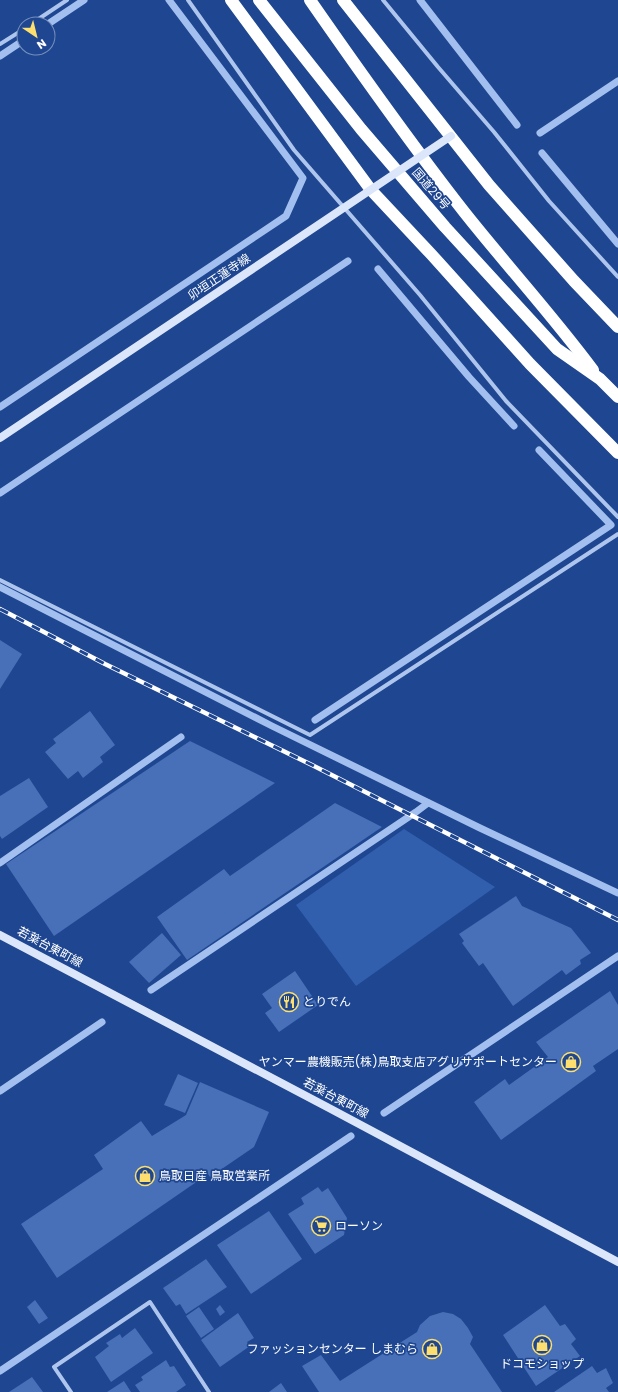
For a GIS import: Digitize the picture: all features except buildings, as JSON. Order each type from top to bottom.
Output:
[{"type":"highway","points":[[231,0],[371,190],[530,364],[618,453]]},
{"type":"highway","name":"国道29号","points":[[260,0],[361,129],[445,227],[557,348],[600,379]]},
{"type":"highway","name":"国道29号","points":[[310,0],[388,111],[461,207],[567,334],[600,379],[618,397]]},
{"type":"highway","points":[[344,0],[489,185],[574,281],[618,327]]},
{"type":"main road","name":"卯垣正蓮寺線","points":[[0,438],[451,136]]},
{"type":"main road","name":"若葉台東町線","points":[[0,935],[618,1262]]},
{"type":"street","points":[[43,16],[67,0]]},
{"type":"street","points":[[188,0],[294,150],[420,295],[506,401],[618,517]]},
{"type":"street","points":[[383,0],[494,132],[549,201],[618,277]]},
{"type":"street","points":[[0,44],[16,34]]},
{"type":"street","points":[[0,580],[310,735],[618,534]]},
{"type":"street","points":[[70,1392],[54,1367],[150,1302],[209,1392]]},
{"type":"shaded area","points":[[404,829],[495,887],[356,986],[296,905]]},
{"type":"waterway","points":[[56,19],[84,0]]},
{"type":"waterway","points":[[0,407],[286,216],[303,178],[169,0]]},
{"type":"waterway","points":[[420,0],[517,125]]},
{"type":"waterway","points":[[0,56],[16,45]]},
{"type":"waterway","points":[[540,133],[618,81]]},
{"type":"waterway","points":[[542,153],[618,244]]},
{"type":"waterway","points":[[0,493],[348,261]]},
{"type":"waterway","points":[[378,269],[469,377],[514,426]]},
{"type":"waterway","points":[[315,720],[611,525],[539,450]]},
{"type":"waterway","points":[[0,587],[272,726],[480,828],[618,893]]},
{"type":"waterway","points":[[0,863],[181,737]]},
{"type":"waterway","points":[[151,990],[428,803]]},
{"type":"waterway","points":[[384,1113],[618,956]]},
{"type":"waterway","points":[[0,1091],[102,1022]]},
{"type":"waterway","points":[[0,1371],[351,1136]]},
{"type":"railway","points":[[0,609],[105,664],[312,765],[618,920]]},
{"type":"place","name":"とりでん","points":[[289,1002]]},
{"type":"place","name":"ヤンマー農機販売(株)鳥取支店アグリサポートセンター","points":[[571,1062]]},
{"type":"place","name":"鳥取日産 鳥取営業所","points":[[145,1176]]},
{"type":"place","name":"ローソン","points":[[321,1226]]},
{"type":"place","name":"ドコモショップ","points":[[542,1345]]},
{"type":"place","name":"ファッションセンター しまむら","points":[[432,1349]]}]
